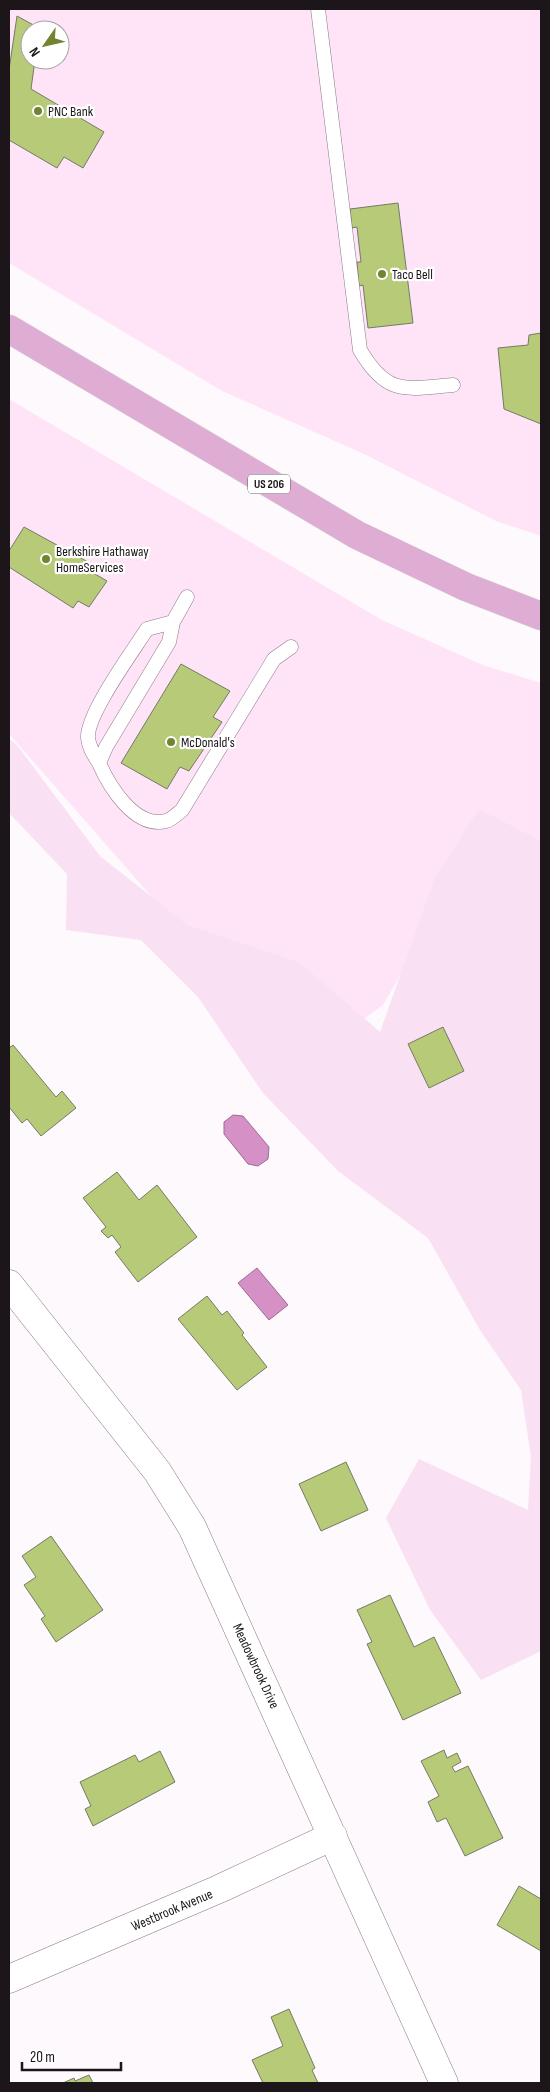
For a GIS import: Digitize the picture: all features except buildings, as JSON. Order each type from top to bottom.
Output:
[{"type":"main road","name":"US 206","points":[[9,329],[356,535],[466,587],[541,616]]},
{"type":"street","name":"Meadowbrook Drive","points":[[9,1284],[158,1471],[192,1527],[444,2083]]},
{"type":"street","name":"Westbrook Avenue","points":[[9,1979],[220,1889],[333,1836]]},
{"type":"lane","points":[[318,9],[360,350],[370,367],[380,378],[395,387],[418,388],[453,385]]},
{"type":"lane","points":[[99,763],[106,747],[169,642],[173,622],[187,597]]},
{"type":"lane","points":[[173,622],[147,629],[92,717],[88,737],[90,750],[99,763],[107,781],[131,810],[152,823],[167,821],[182,810],[274,659],[291,647]]},
{"type":"shaded area","points":[[9,9],[541,9],[541,536],[496,521],[364,454],[222,391],[9,263]]},
{"type":"shaded area","points":[[9,399],[382,620],[483,665],[541,683],[541,853],[488,826],[383,1005],[300,1066],[9,734]]},
{"type":"shaded area","points":[[9,739],[17,745],[100,856],[187,925],[299,962],[380,1032],[435,878],[479,809],[541,841],[541,1651],[481,1680],[430,1610],[386,1518],[419,1459],[528,1510],[531,1457],[521,1390],[480,1330],[428,1238],[338,1171],[263,1093],[198,997],[141,940],[66,930],[67,874],[9,813]]},
{"type":"shaded area","points":[[233,1115],[243,1116],[269,1147],[268,1159],[258,1166],[248,1164],[224,1134],[224,1122]]},
{"type":"shaded area","points":[[257,1268],[288,1305],[269,1320],[238,1283]]},
{"type":"place","name":"PNC Bank","points":[[38,111]]},
{"type":"place","name":"Taco Bell","points":[[382,274]]},
{"type":"place","name":"Berkshire Hathaway HomeServices","points":[[46,559]]},
{"type":"place","name":"McDonald's","points":[[171,742]]}]
